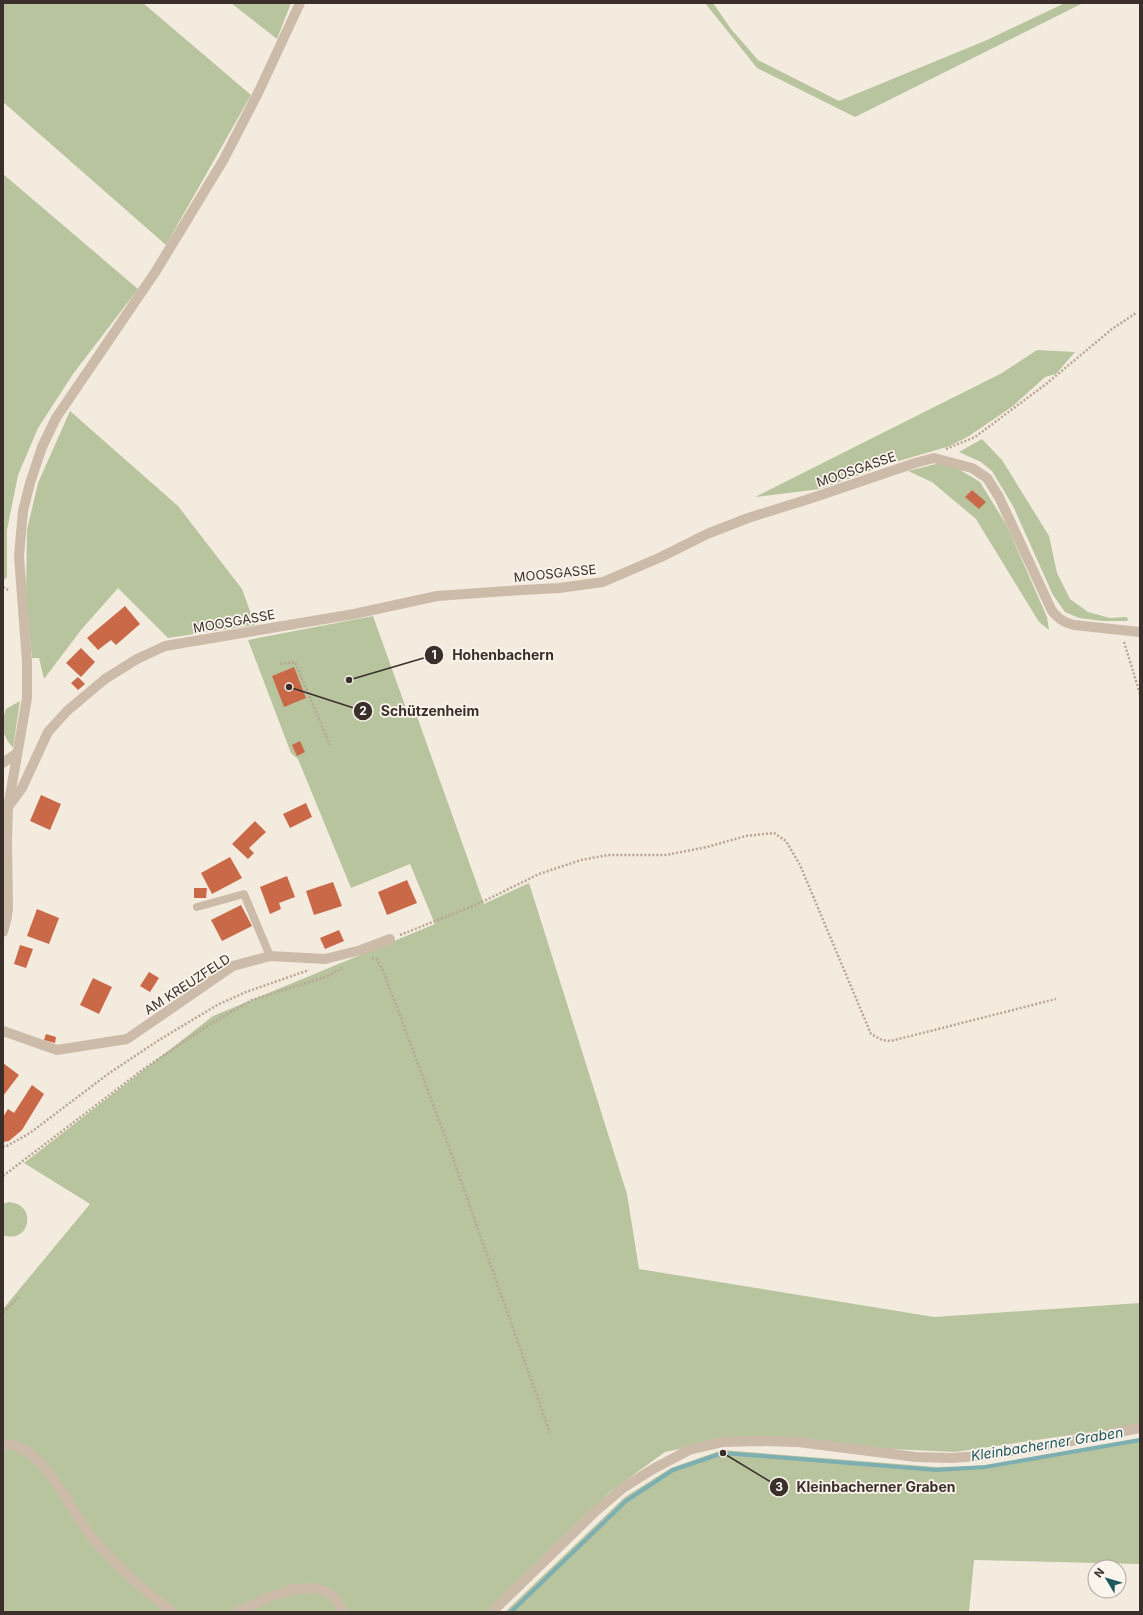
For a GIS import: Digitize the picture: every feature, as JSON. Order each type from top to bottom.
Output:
[{"type":"street","points":[[3,932],[8,907],[8,807],[27,698],[27,662],[19,556],[24,511],[30,483],[42,447],[56,418],[156,271],[220,165],[259,91],[300,3]]},
{"type":"street","name":"MOOSGASSE","points":[[8,807],[22,788],[48,732],[67,711],[112,675],[137,659],[165,646],[354,614],[437,596],[559,588],[603,582],[661,557],[707,534],[748,518],[934,458],[972,468],[987,478],[999,497],[1052,610],[1058,618],[1063,622],[1074,625],[1140,632]]},
{"type":"street","points":[[3,763],[17,753]]},
{"type":"street","name":"AM KREUZFELD","points":[[3,1031],[57,1050],[127,1039],[232,966],[270,956],[325,959],[360,950],[390,939]]},
{"type":"street","points":[[492,1612],[596,1511],[623,1488],[653,1469],[690,1450],[723,1442],[798,1442],[916,1457],[952,1458],[978,1456],[1049,1445],[1140,1428]]},
{"type":"street","points":[[3,1445],[17,1446],[31,1454],[41,1463],[58,1484],[95,1542],[132,1578],[172,1612]]},
{"type":"street","points":[[236,1612],[298,1588],[311,1587],[322,1590],[334,1596],[344,1612]]},
{"type":"lane","points":[[197,908],[244,894],[270,956]]},
{"type":"path","points":[[934,458],[943,450],[975,437],[1063,371],[1112,329],[1136,313]]},
{"type":"path","points":[[1121,630],[1140,694]]},
{"type":"path","points":[[280,664],[295,662],[330,746]]},
{"type":"path","points":[[390,939],[478,904],[539,874],[581,860],[608,855],[666,855],[707,847],[746,836],[774,833],[786,841],[800,865],[871,1034],[882,1040],[891,1041],[1056,999]]},
{"type":"path","points":[[368,957],[376,959],[382,968],[449,1147],[550,1433]]},
{"type":"path","points":[[3,1176],[145,1068],[212,1023],[252,1000],[325,977],[346,966]]},
{"type":"path","points":[[3,1146],[5,1147],[30,1133],[108,1074],[159,1040],[219,1004],[246,992],[310,970]]},
{"type":"path","points":[[3,1313],[19,1297]]},
{"type":"green space","points":[[3,3],[143,3],[251,95],[166,245],[3,102]]},
{"type":"green space","points":[[231,3],[291,3],[277,39]]},
{"type":"green space","points":[[705,3],[713,3],[731,29],[758,60],[839,101],[987,40],[1065,3],[1083,3],[855,117],[757,68]]},
{"type":"green space","points":[[3,174],[138,289],[73,374],[38,428],[18,475],[7,530],[7,577],[3,581]]},
{"type":"green space","points":[[1037,350],[1075,352],[1056,374],[1045,377],[1013,406],[969,436],[950,446],[892,463],[820,489],[755,497],[1002,373]]},
{"type":"green space","points":[[70,411],[178,506],[242,589],[255,625],[168,638],[118,588],[81,630],[44,679],[39,658],[32,658],[26,598],[27,530],[38,483]]},
{"type":"green space","points":[[982,439],[1002,460],[1049,536],[1057,573],[1070,599],[1088,612],[1110,618],[1127,617],[1128,621],[1103,621],[1079,618],[1065,612],[1053,595],[1013,506],[992,471],[981,462],[959,452]]},
{"type":"green space","points":[[940,463],[957,468],[980,482],[1007,526],[1047,617],[1049,630],[1039,622],[976,519],[932,482],[908,471]]},
{"type":"green space","points":[[373,616],[407,711],[414,708],[484,904],[529,883],[627,1194],[639,1269],[934,1317],[1140,1303],[1140,1425],[955,1452],[719,1441],[665,1452],[610,1492],[487,1612],[3,1612],[3,1309],[90,1204],[24,1163],[213,1016],[435,924],[410,864],[351,888],[298,759],[291,753],[248,640]]},
{"type":"green space","points":[[20,701],[13,748],[4,734],[3,720],[6,709]]},
{"type":"green space","points":[[9,1202],[18,1204],[24,1209],[27,1216],[27,1223],[24,1229],[19,1234],[12,1237],[3,1235],[3,1204]]},
{"type":"green space","points":[[1140,1438],[1140,1564],[1127,1564],[1127,1559],[1087,1559],[1087,1563],[974,1560],[969,1612],[505,1612],[625,1497],[671,1468],[722,1450],[936,1467],[985,1466]]},
{"type":"building","points":[[972,490],[986,502],[979,509],[965,497]]},
{"type":"building","points":[[125,606],[140,624],[116,645],[111,640],[98,650],[87,638]]},
{"type":"building","points":[[81,648],[95,662],[81,677],[66,663]]},
{"type":"building","points":[[294,667],[306,698],[284,707],[272,676]]},
{"type":"building","points":[[78,677],[85,684],[78,690],[71,683]]},
{"type":"building","points":[[300,741],[305,752],[297,756],[292,745]]},
{"type":"building","points":[[41,795],[61,804],[50,830],[30,821]]},
{"type":"building","points":[[306,803],[312,817],[290,828],[283,814]]},
{"type":"building","points":[[255,821],[266,832],[249,848],[254,853],[248,859],[232,844]]},
{"type":"building","points":[[230,857],[242,878],[212,894],[201,873]]},
{"type":"building","points":[[287,876],[295,897],[279,903],[281,909],[270,914],[260,887]]},
{"type":"building","points":[[407,880],[417,903],[387,915],[378,892]]},
{"type":"building","points":[[333,882],[342,906],[314,915],[306,891]]},
{"type":"building","points":[[194,888],[207,888],[206,898],[194,898]]},
{"type":"building","points":[[241,905],[252,926],[222,941],[211,920]]},
{"type":"building","points":[[37,909],[59,918],[49,944],[27,936]]},
{"type":"building","points":[[339,930],[344,941],[325,949],[320,938]]},
{"type":"building","points":[[20,945],[33,949],[26,968],[14,964]]},
{"type":"building","points":[[149,972],[159,978],[150,992],[140,986]]},
{"type":"building","points":[[93,978],[112,987],[99,1014],[80,1005]]},
{"type":"building","points":[[46,1034],[56,1037],[55,1043],[44,1040]]},
{"type":"building","points":[[3,1063],[19,1075],[3,1096]]},
{"type":"building","points":[[32,1085],[44,1094],[22,1130],[9,1141],[3,1142],[3,1117],[8,1109],[14,1113]]},
{"type":"waterway","name":"Kleinbacherner Graben","points":[[511,1612],[626,1501],[673,1470],[723,1453],[936,1470],[985,1467],[1140,1440]]},
{"type":"place","name":"Hohenbachern","points":[[349,680]]},
{"type":"place","name":"Schützenheim","points":[[289,687]]},
{"type":"place","name":"Kleinbacherner Graben","points":[[723,1453]]}]
